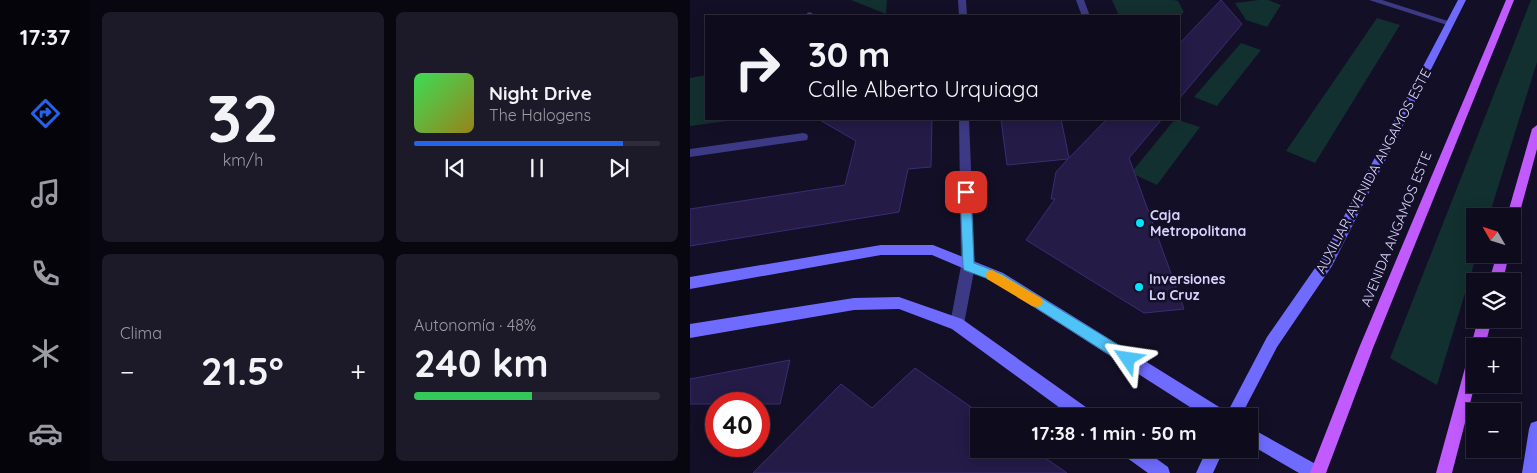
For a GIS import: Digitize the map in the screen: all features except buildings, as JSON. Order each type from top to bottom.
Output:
[{"type":"main road","name":"AVENIDA ANGAMOS ESTE","points":[[1317,473],[1366,348],[1510,0]]},
{"type":"main road","points":[[1515,208],[1537,129]]},
{"type":"main road","points":[[1444,473],[1466,391]]},
{"type":"street","points":[[962,0],[963,15]]},
{"type":"street","points":[[1080,0],[1086,15]]},
{"type":"street","points":[[1373,0],[1450,23]]},
{"type":"street","name":"AUXILIAR AVENIDA ANGAMOS ESTE","points":[[1237,408],[1272,342],[1327,262],[1462,0]]},
{"type":"street","points":[[957,324],[968,266],[964,120]]},
{"type":"street","points":[[690,153],[803,137]]},
{"type":"street","points":[[690,283],[881,250],[933,250],[998,277],[1205,408]]},
{"type":"street","points":[[690,331],[854,304],[899,303],[957,324],[1073,408]]},
{"type":"street","points":[[1530,473],[1537,429]]},
{"type":"street","points":[[1258,440],[1317,473]]},
{"type":"street","points":[[1141,458],[1162,473]]},
{"type":"street","points":[[1204,473],[1212,458]]},
{"type":"green space","points":[[851,0],[887,0],[886,14]]},
{"type":"green space","points":[[1112,0],[1174,0],[1178,1],[1184,12],[1180,16],[1119,15]]},
{"type":"green space","points":[[1268,0],[1281,5],[1267,27],[1246,20],[1235,3]]},
{"type":"green space","points":[[1531,0],[1537,0],[1537,62],[1491,208],[1466,208],[1466,263],[1474,263],[1471,273],[1466,273],[1466,290],[1437,385],[1390,358]]},
{"type":"green space","points":[[1377,18],[1400,25],[1315,163],[1286,151]]},
{"type":"green space","points":[[1241,43],[1261,50],[1217,106],[1194,97]]},
{"type":"green space","points":[[705,75],[705,120],[735,120],[690,126],[690,78]]},
{"type":"green space","points":[[1174,120],[1200,127],[1157,185],[1131,173]]},
{"type":"slow traffic","points":[[992,275],[1036,302]]},
{"type":"place","name":"Caja Metropolitana","points":[[1140,223]]},
{"type":"place","name":"Inversiones La Cruz","points":[[1139,287]]},
{"type":"route","points":[[966,192],[968,266],[998,277],[1128,359]]}]
